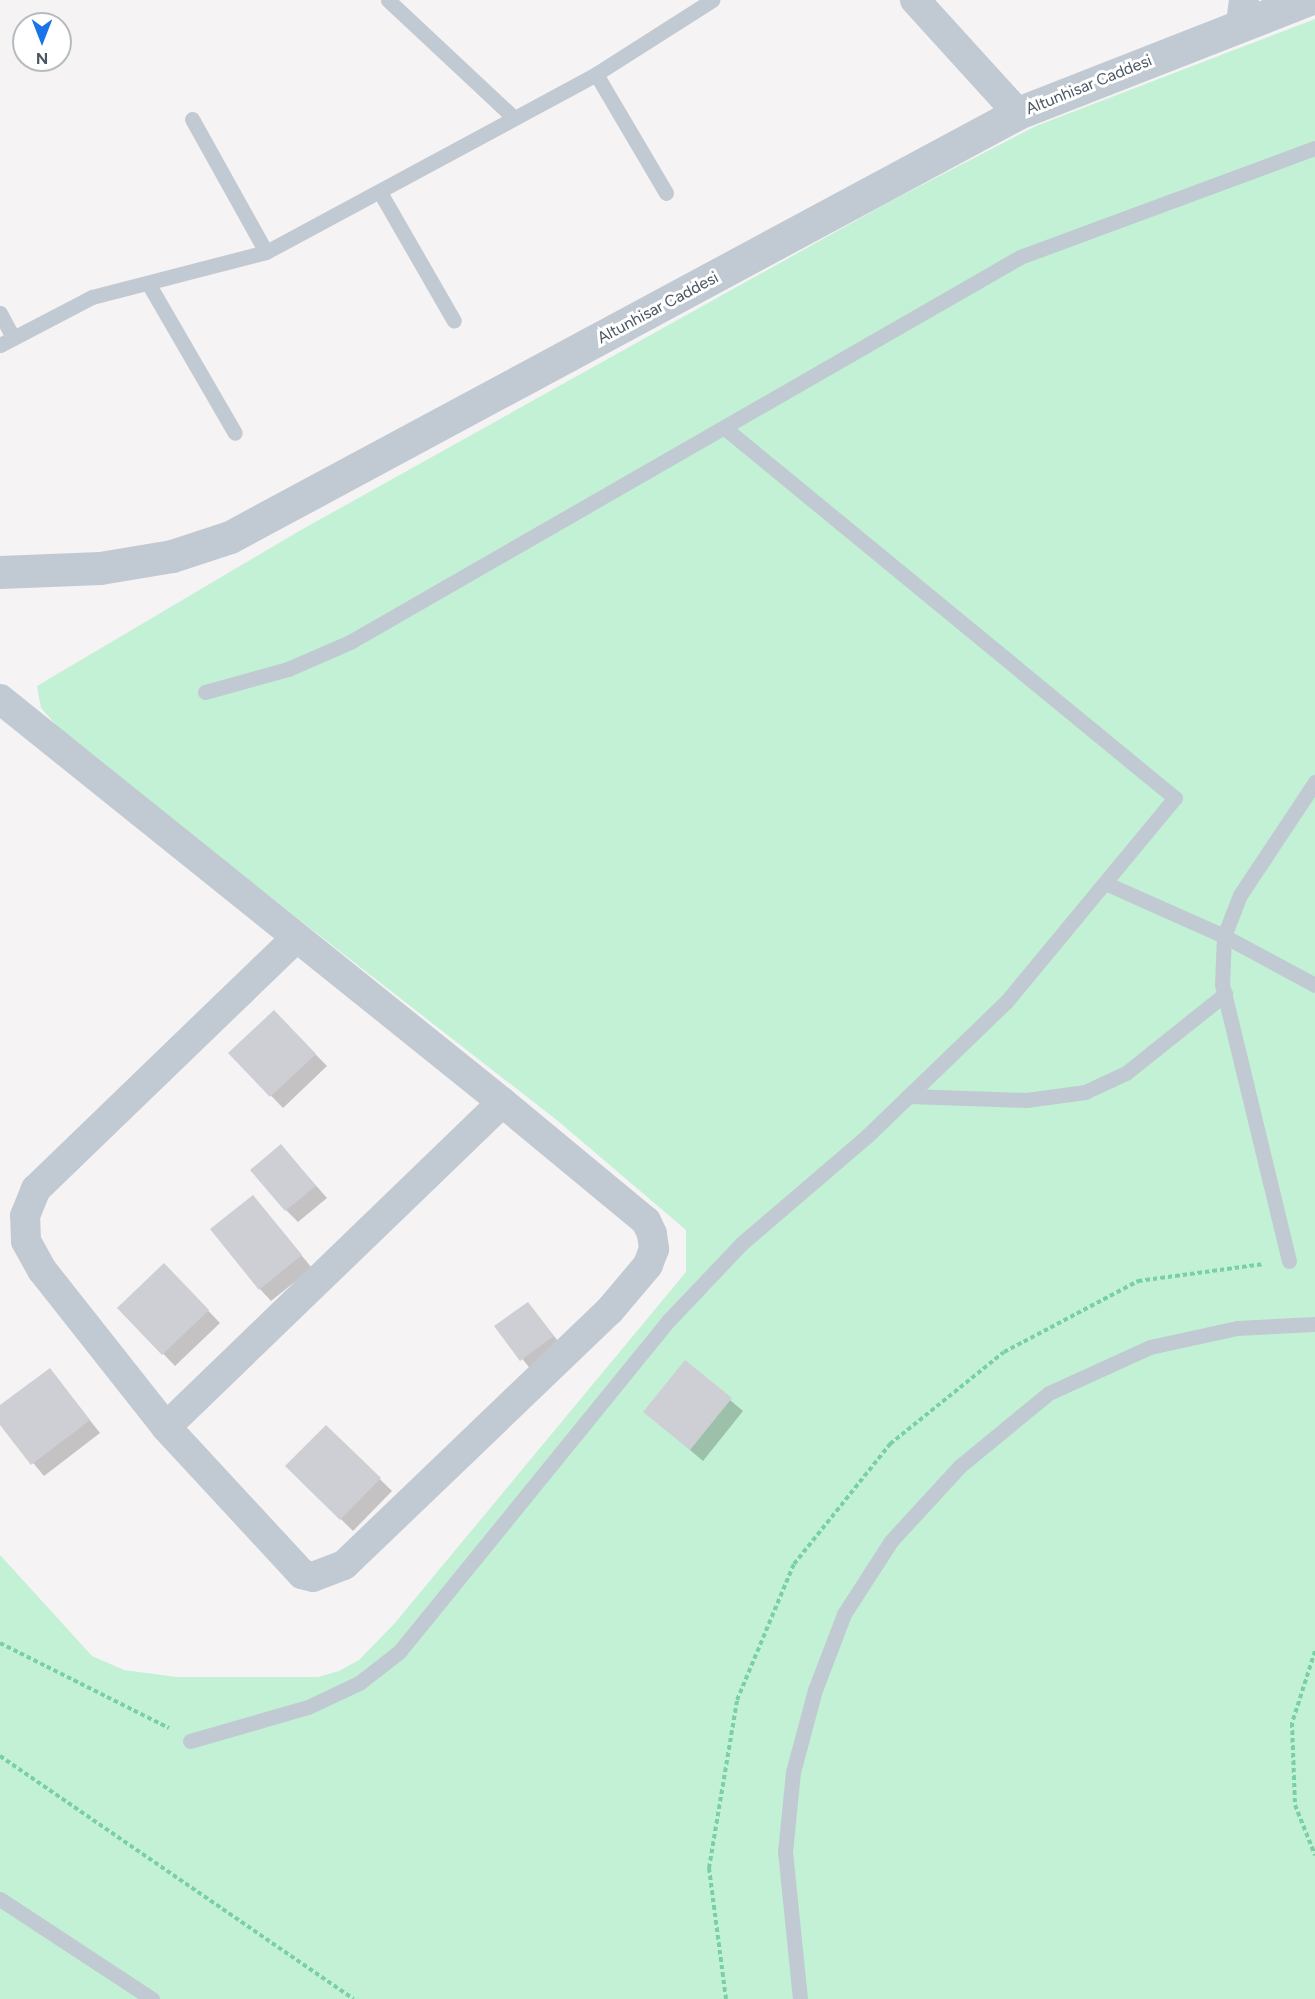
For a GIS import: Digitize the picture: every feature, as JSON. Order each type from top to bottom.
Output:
[{"type":"street","points":[[915,0],[1018,113]]},
{"type":"street","name":"Altunhisar Caddesi","points":[[0,572],[100,568],[172,556],[230,537],[1018,113],[1242,12],[1307,0]]},
{"type":"street","points":[[0,699],[502,1102],[646,1221],[654,1249],[648,1265],[610,1310],[344,1565],[327,1575],[302,1574],[166,1427],[42,1270],[26,1241],[26,1216],[36,1189],[296,938]]},
{"type":"street","points":[[166,1427],[502,1102]]},
{"type":"lane","points":[[388,0],[513,117]]},
{"type":"lane","points":[[0,313],[6,341],[92,297],[266,252],[381,194],[513,117],[596,74],[712,0]]},
{"type":"lane","points":[[596,74],[666,193]]},
{"type":"lane","points":[[192,118],[266,252]]},
{"type":"lane","points":[[205,692],[288,669],[350,642],[726,429],[1020,257],[1315,148]]},
{"type":"lane","points":[[381,194],[454,321]]},
{"type":"lane","points":[[148,283],[235,433]]},
{"type":"lane","points":[[190,1740],[308,1707],[359,1683],[399,1652],[668,1321],[741,1244],[908,1096],[1006,1002],[1174,798],[726,429]]},
{"type":"lane","points":[[1289,1261],[1225,994],[1224,936],[1240,895],[1315,782]]},
{"type":"lane","points":[[1105,883],[1224,936],[1315,985]]},
{"type":"lane","points":[[908,1096],[1026,1100],[1085,1092],[1126,1073],[1225,994]]},
{"type":"lane","points":[[800,1999],[785,1852],[794,1772],[815,1690],[844,1614],[891,1540],[960,1466],[1049,1393],[1150,1347],[1237,1328],[1315,1324]]},
{"type":"lane","points":[[0,1899],[152,1999]]},
{"type":"path","points":[[0,1643],[190,1740]]},
{"type":"path","points":[[1315,1651],[1292,1723],[1295,1805],[1315,1855]]},
{"type":"path","points":[[0,1756],[354,1999]]},
{"type":"green space","points":[[1315,19],[1315,1999],[0,1999],[0,1555],[92,1656],[124,1670],[176,1677],[318,1677],[339,1671],[359,1660],[394,1624],[686,1272],[686,1230],[558,1121],[72,743],[41,708],[37,686],[301,530],[891,201],[1036,126]]},
{"type":"building","points":[[274,1010],[316,1054],[270,1097],[228,1053]]},
{"type":"building","points":[[281,1144],[316,1186],[285,1211],[250,1170]]},
{"type":"building","points":[[253,1195],[302,1255],[259,1290],[210,1229]]},
{"type":"building","points":[[164,1263],[209,1310],[162,1355],[117,1308]]},
{"type":"building","points":[[528,1302],[554,1336],[520,1361],[494,1326]]},
{"type":"building","points":[[685,1360],[732,1398],[690,1450],[643,1412]]},
{"type":"building","points":[[50,1368],[90,1420],[31,1465],[0,1425],[0,1405]]},
{"type":"building","points":[[326,1425],[381,1478],[340,1520],[285,1466]]}]
